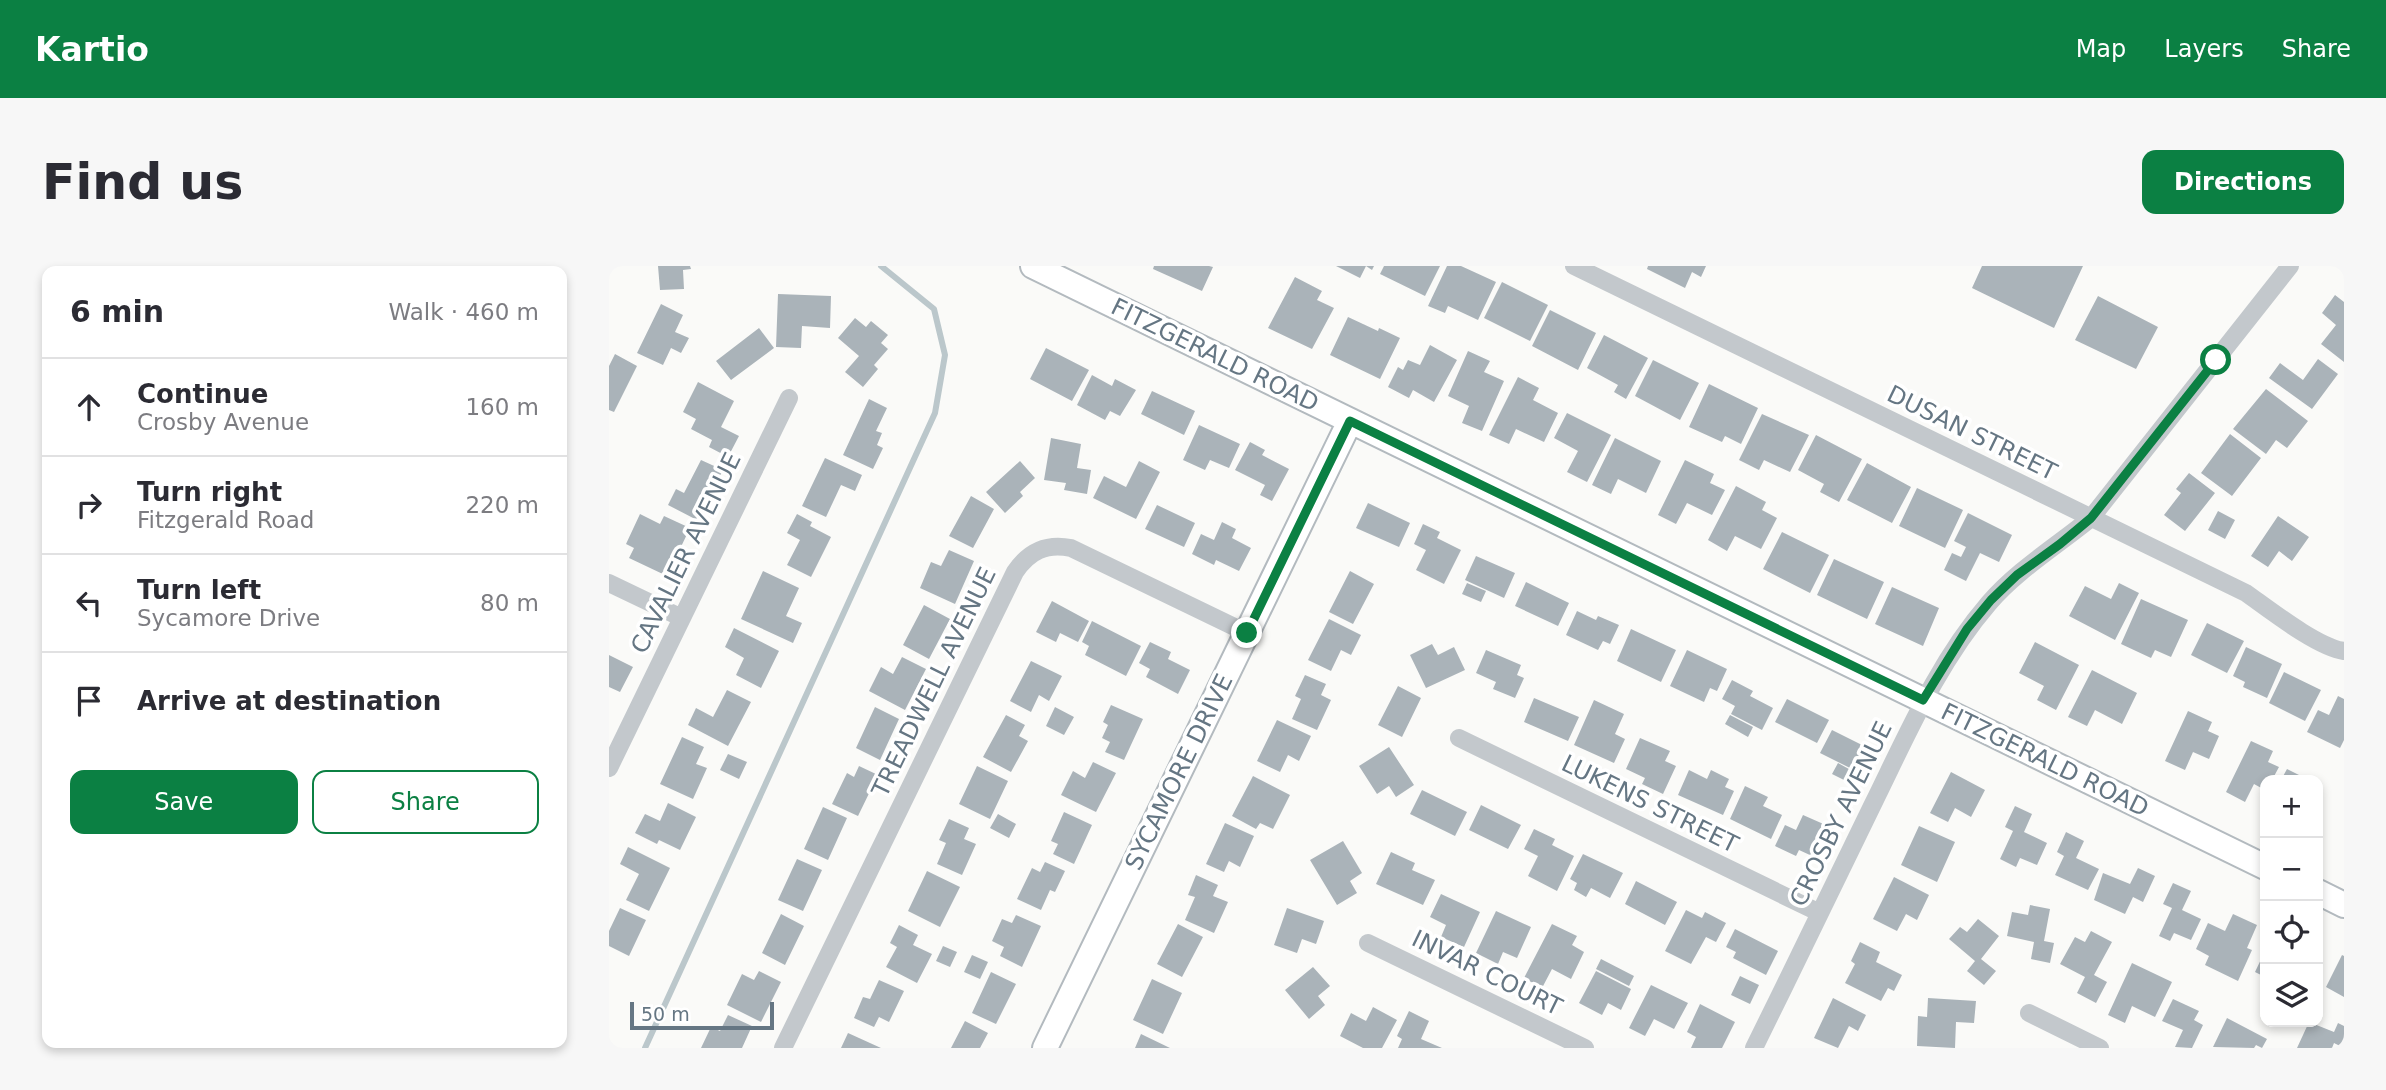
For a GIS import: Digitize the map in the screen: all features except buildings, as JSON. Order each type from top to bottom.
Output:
[{"type":"main road","name":"FITZGERALD ROAD","points":[[1033,266],[2260,865]]},
{"type":"main road","name":"SYCAMORE DRIVE","points":[[1045,1048],[1350,421]]},
{"type":"main road","points":[[2323,894],[2344,905]]},
{"type":"street","name":"CROSBY AVENUE","points":[[1754,1048],[1923,700],[1967,629],[2017,575],[2091,518],[2290,266]]},
{"type":"street","name":"DUSAN STREET","points":[[1582,268],[2246,593],[2309,635],[2344,651]]},
{"type":"street","name":"CAVALIER AVENUE","points":[[609,768],[789,398]]},
{"type":"street","name":"TREADWELL AVENUE","points":[[783,1048],[1023,560],[1034,551],[1045,547],[1071,548],[1247,633]]},
{"type":"street","points":[[609,583],[682,618]]},
{"type":"street","name":"LUKENS STREET","points":[[1459,738],[1820,913]]},
{"type":"street","name":"INVAR COURT","points":[[1368,943],[1585,1048]]},
{"type":"street","points":[[2029,1013],[2100,1048]]},
{"type":"waterway","points":[[645,1048],[935,413],[945,355],[934,309],[881,266]]},
{"type":"route","points":[[1247,633],[1350,421],[1923,700],[1967,629],[1991,600],[2017,575],[2091,518],[2216,360]]}]
